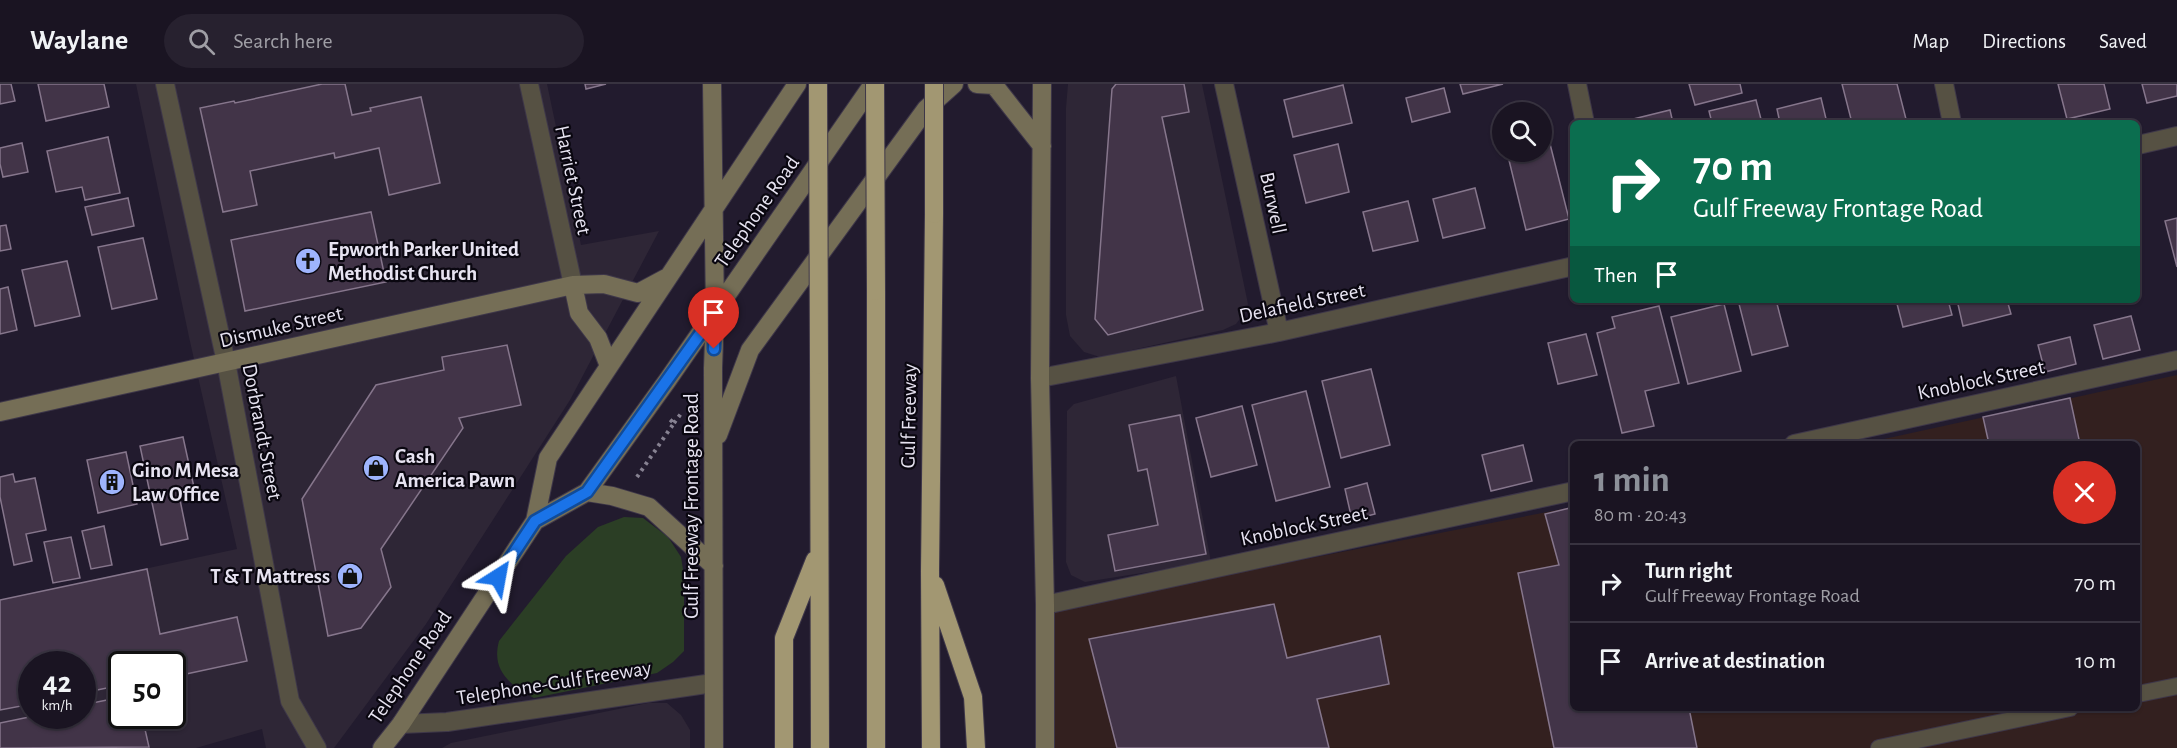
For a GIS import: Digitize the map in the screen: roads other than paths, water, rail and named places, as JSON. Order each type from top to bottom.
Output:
[{"type":"highway","points":[[818,84],[820,748]]},
{"type":"highway","name":"Gulf Freeway","points":[[874,84],[876,748]]},
{"type":"highway","name":"Gulf Freeway","points":[[931,748],[934,84]]},
{"type":"highway","points":[[784,748],[784,638],[819,550]]},
{"type":"highway","points":[[930,571],[973,697],[976,748]]},
{"type":"main road","name":"Gulf Freeway Frontage Road","points":[[712,84],[715,313],[713,368],[714,748]]},
{"type":"main road","name":"Telephone Road","points":[[382,748],[401,724],[535,521],[548,458],[798,84]]},
{"type":"main road","name":"Telephone Road","points":[[535,521],[587,492],[874,84]]},
{"type":"main road","points":[[714,445],[750,350],[926,109],[954,84]]},
{"type":"main road","points":[[977,84],[994,85],[1042,146]]},
{"type":"main road","points":[[1042,84],[1040,378],[1045,604],[1045,748]]},
{"type":"main road","name":"Dismuke Street","points":[[0,412],[573,285],[604,284],[638,293],[667,278]]},
{"type":"main road","points":[[573,285],[579,313],[598,338],[609,366]]},
{"type":"main road","points":[[587,492],[612,496],[649,507],[714,566]]},
{"type":"street","name":"Dorbrandt Street","points":[[165,84],[226,362],[290,701],[316,748]]},
{"type":"street","name":"Harriet Street","points":[[529,84],[573,285]]},
{"type":"street","name":"Burwell","points":[[1224,84],[1279,332]]},
{"type":"street","points":[[1577,84],[1584,120]]},
{"type":"street","points":[[1944,84],[1951,120]]},
{"type":"street","points":[[2140,145],[2177,136]]},
{"type":"street","name":"Delafield Street","points":[[1040,378],[1279,332],[1570,267]]},
{"type":"street","name":"Knoblock Street","points":[[1808,441],[2177,360]]},
{"type":"street","name":"Knoblock Street","points":[[1045,604],[1570,492]]},
{"type":"street","name":"Telephone-Gulf Freeway","points":[[401,724],[447,722],[713,683]]},
{"type":"lane","points":[[2140,694],[2177,686]]},
{"type":"lane","points":[[1879,748],[2056,711]]},
{"type":"place","name":"Epworth Parker United Methodist Church","points":[[308,261]]},
{"type":"place","name":"Cash America Pawn","points":[[376,468]]},
{"type":"place","name":"Gino M Mesa Law Office","points":[[112,482]]},
{"type":"place","name":"T & T Mattress","points":[[350,576]]}]
